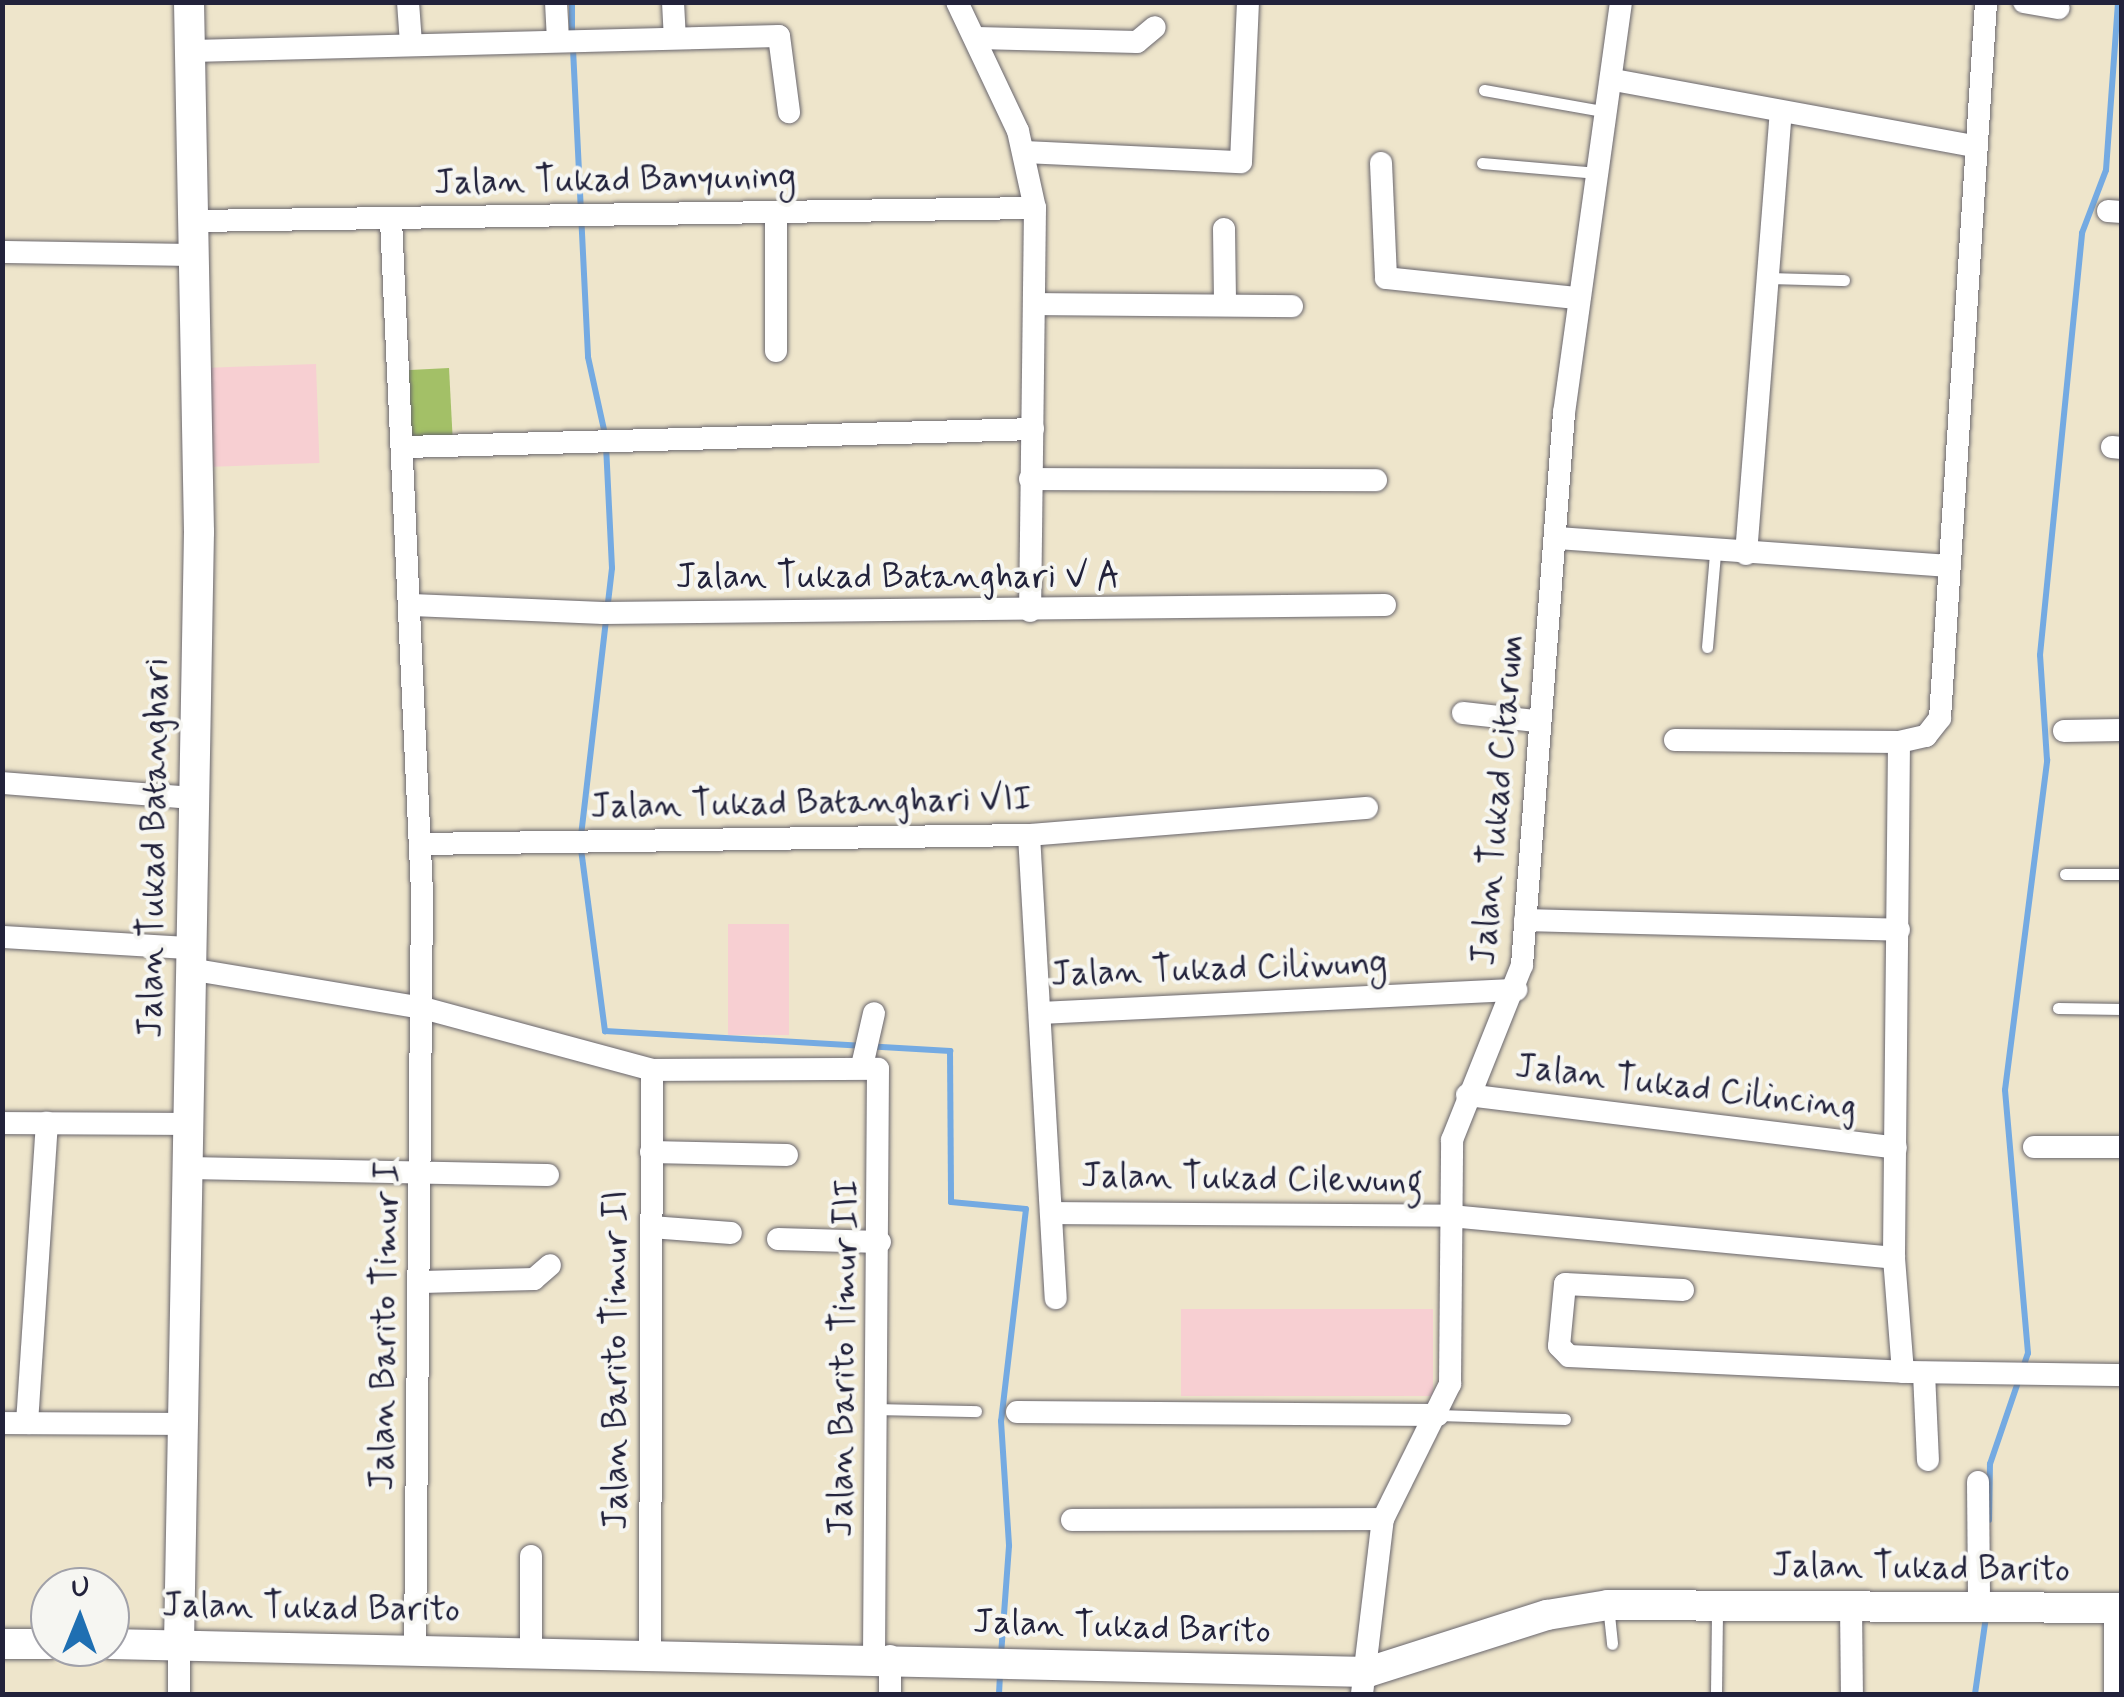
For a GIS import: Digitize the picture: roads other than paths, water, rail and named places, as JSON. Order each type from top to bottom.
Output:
[{"type":"street","points":[[408,2],[411,44]]},
{"type":"street","points":[[556,2],[574,40]]},
{"type":"street","points":[[673,2],[674,38]]},
{"type":"street","points":[[957,2],[977,38],[1024,152],[1035,208],[1038,304],[1030,479],[1030,611]]},
{"type":"street","points":[[1024,152],[1230,164],[1243,152],[1248,2]]},
{"type":"street","name":"Jalan Tukad Citarum","points":[[1365,1683],[1382,1519],[1410,1450],[1438,1415],[1453,1347],[1452,1140],[1467,1096],[1516,990],[1525,920],[1535,721],[1558,538],[1577,298],[1602,174],[1621,2]]},
{"type":"street","points":[[1675,740],[1899,742],[1926,736],[1940,718],[1972,146],[1986,2]]},
{"type":"street","points":[[2024,2],[2058,8]]},
{"type":"street","name":"Jalan Tukad Batanghari","points":[[179,1694],[194,798],[194,6]]},
{"type":"street","points":[[977,38],[1137,42],[1155,27]]},
{"type":"street","points":[[192,51],[779,36],[789,112]]},
{"type":"street","points":[[1614,80],[1972,146]]},
{"type":"street","points":[[1746,554],[1780,112]]},
{"type":"street","points":[[1381,163],[1386,278],[1577,298]]},
{"type":"street","name":"Jalan Tukad Banyuning","points":[[196,221],[1035,208]]},
{"type":"street","points":[[776,212],[776,352]]},
{"type":"street","points":[[391,220],[406,447],[424,1008]]},
{"type":"street","points":[[1224,229],[1225,304]]},
{"type":"street","points":[[2,252],[196,255]]},
{"type":"street","points":[[1038,304],[1292,306]]},
{"type":"street","points":[[406,447],[587,448],[1033,429]]},
{"type":"street","points":[[1030,479],[1376,480]]},
{"type":"street","points":[[1558,538],[1715,553],[1949,566]]},
{"type":"street","name":"Jalan Tukad Batanghari V A","points":[[412,605],[613,613],[1385,605]]},
{"type":"street","points":[[1463,713],[1535,721]]},
{"type":"street","points":[[2064,731],[2122,730]]},
{"type":"street","points":[[1899,742],[1894,1258],[1928,1460]]},
{"type":"street","points":[[2,783],[194,798]]},
{"type":"street","name":"Jalan Tukad Batanghari VII","points":[[420,844],[1029,835],[1367,808]]},
{"type":"street","name":"Jalan Tukad Ciliwung","points":[[1029,835],[1041,1014],[1516,990]]},
{"type":"street","points":[[1525,920],[1899,930]]},
{"type":"street","points":[[2,937],[189,958],[424,1008],[652,1070]]},
{"type":"street","name":"Jalan Barito Timur I","points":[[414,1646],[424,1008]]},
{"type":"street","points":[[1041,1014],[1056,1298]]},
{"type":"street","name":"Jalan Barito Timur III","points":[[652,1070],[869,1046],[883,1084],[879,1409],[882,1656],[890,1694]]},
{"type":"street","name":"Jalan Barito Timur II","points":[[650,1651],[652,1070]]},
{"type":"street","name":"Jalan Tukad Cilincing","points":[[1467,1096],[1896,1148]]},
{"type":"street","points":[[2,1123],[186,1124]]},
{"type":"street","points":[[27,1423],[47,1123]]},
{"type":"street","points":[[2034,1147],[2122,1147]]},
{"type":"street","points":[[651,1152],[787,1155]]},
{"type":"street","points":[[187,1168],[548,1175]]},
{"type":"street","name":"Jalan Tukad Cilewung","points":[[1052,1213],[1451,1216],[1894,1258]]},
{"type":"street","points":[[651,1227],[731,1233]]},
{"type":"street","points":[[778,1239],[880,1242]]},
{"type":"street","points":[[422,1282],[534,1279],[550,1265]]},
{"type":"street","points":[[1683,1290],[1565,1284],[1559,1346],[1570,1356],[2028,1377],[2122,1375]]},
{"type":"street","points":[[1016,1412],[1438,1415]]},
{"type":"street","points":[[2,1423],[182,1424]]},
{"type":"street","points":[[1978,1482],[1989,1604]]},
{"type":"street","points":[[1072,1520],[1382,1519]]},
{"type":"street","points":[[530,1556],[531,1648]]},
{"type":"street","points":[[1851,1604],[1852,1694]]},
{"type":"street","name":"Jalan Tukad Barito","points":[[130,1644],[1010,1659],[1365,1683],[1608,1605],[1989,1604],[2118,1608]]},
{"type":"street","points":[[2115,1694],[2118,1608]]},
{"type":"street","points":[[2,1644],[30,1644]]},
{"type":"lane","points":[[1484,90],[1610,113]]},
{"type":"lane","points":[[1482,163],[1602,174]]},
{"type":"lane","points":[[1765,278],[1844,280]]},
{"type":"lane","points":[[1708,647],[1715,553]]},
{"type":"lane","points":[[2064,874],[2122,874]]},
{"type":"lane","points":[[2058,1008],[2122,1008]]},
{"type":"lane","points":[[879,1409],[976,1412]]},
{"type":"lane","points":[[1438,1415],[1565,1419]]},
{"type":"lane","points":[[1716,1694],[1717,1604]]},
{"type":"lane","points":[[1608,1605],[1612,1644]]},
{"type":"waterway","points":[[572,2],[572,36]]},
{"type":"waterway","points":[[1989,1520],[1990,1464],[2028,1353],[2005,1090],[2047,760],[2040,655],[2082,233],[2106,170],[2118,2]]},
{"type":"waterway","points":[[573,49],[588,357],[605,434]]},
{"type":"waterway","points":[[581,836],[612,568],[606,446]]},
{"type":"waterway","points":[[581,849],[605,1031],[950,1051],[951,1202],[1026,1209],[1001,1421],[1009,1546],[1001,1654]]},
{"type":"waterway","points":[[1975,1694],[1986,1617]]},
{"type":"waterway","points":[[999,1694],[1000,1672]]}]
